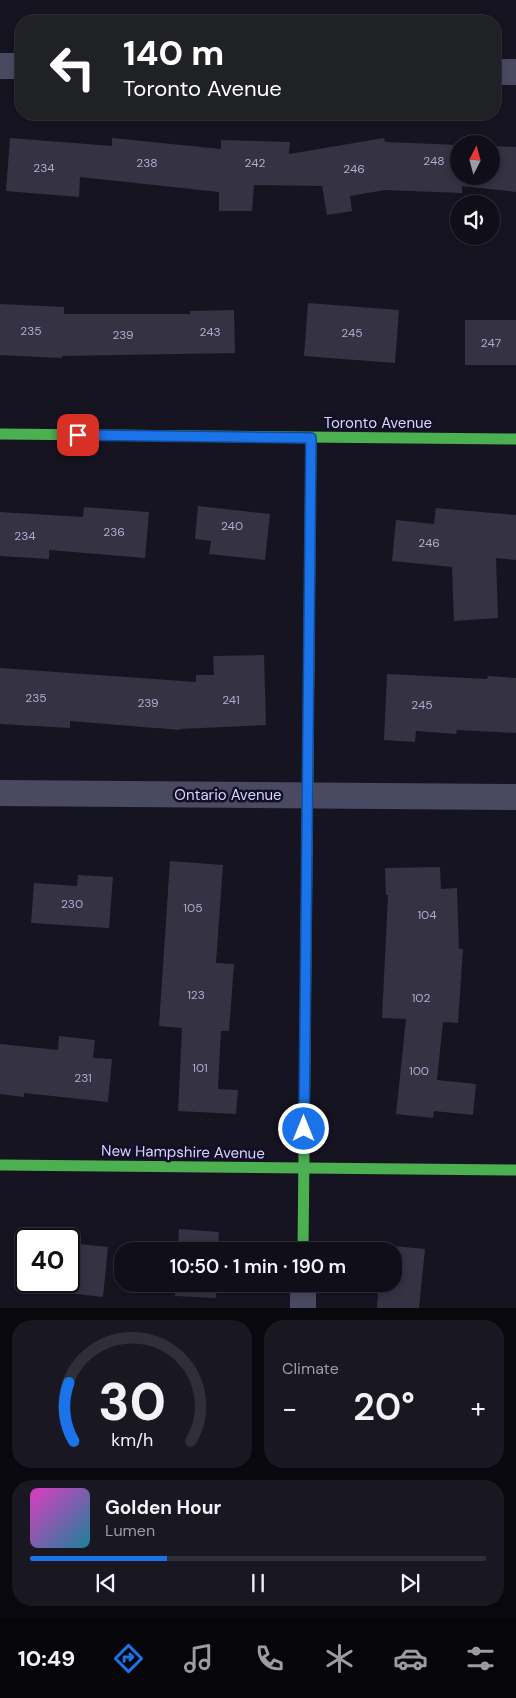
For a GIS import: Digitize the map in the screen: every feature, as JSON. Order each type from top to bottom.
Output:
[{"type":"street","points":[[0,66],[15,66]]},
{"type":"street","points":[[501,72],[516,72]]},
{"type":"street","name":"Toronto Avenue","points":[[0,434],[516,439]]},
{"type":"street","points":[[303,1242],[311,438]]},
{"type":"street","name":"Ontario Avenue","points":[[0,793],[516,797]]},
{"type":"street","name":"New Hampshire Avenue","points":[[0,1165],[516,1170]]},
{"type":"street","points":[[303,1292],[303,1308]]},
{"type":"building","points":[[10,138],[112,146],[112,138],[221,149],[221,140],[290,142],[289,154],[384,138],[385,142],[450,145],[450,185],[500,185],[500,146],[516,147],[516,192],[462,186],[462,193],[385,190],[350,196],[352,211],[327,215],[322,186],[254,185],[252,211],[219,211],[219,192],[80,177],[79,197],[6,191]]},
{"type":"building","points":[[308,303],[399,310],[395,363],[304,356]]},
{"type":"building","points":[[0,304],[64,307],[64,314],[190,314],[190,311],[234,310],[235,353],[62,356],[62,358],[0,355]]},
{"type":"building","points":[[465,320],[516,320],[516,365],[465,365]]},
{"type":"building","points":[[198,506],[270,514],[265,560],[209,554],[211,541],[195,539]]},
{"type":"building","points":[[84,507],[149,512],[145,558],[49,550],[49,559],[0,556],[0,512],[83,517]]},
{"type":"building","points":[[436,508],[516,515],[516,560],[496,558],[498,618],[454,621],[452,567],[392,561],[396,520],[434,524]]},
{"type":"building","points":[[264,655],[266,725],[180,730],[70,721],[70,728],[0,724],[0,668],[196,682],[196,675],[214,675],[213,656]]},
{"type":"building","points":[[387,674],[487,679],[488,676],[516,678],[516,733],[457,730],[456,734],[416,731],[415,742],[384,740]]},
{"type":"building","points":[[170,861],[223,865],[216,963],[234,964],[229,1031],[221,1031],[218,1089],[238,1090],[236,1114],[178,1111],[182,1028],[159,1026]]},
{"type":"building","points":[[440,867],[441,889],[457,888],[459,949],[463,949],[458,1023],[443,1022],[437,1080],[476,1084],[473,1115],[434,1111],[433,1118],[396,1114],[406,1019],[382,1018],[388,895],[386,895],[385,868]]},
{"type":"building","points":[[78,875],[113,877],[109,928],[31,923],[34,883],[77,886]]},
{"type":"building","points":[[59,1036],[95,1040],[93,1058],[112,1059],[108,1102],[24,1093],[24,1097],[0,1094],[0,1044],[58,1050]]},
{"type":"building","points":[[179,1229],[219,1232],[218,1242],[178,1242]]},
{"type":"building","points":[[80,1244],[108,1247],[103,1297],[69,1293],[80,1293]]},
{"type":"building","points":[[402,1247],[425,1249],[419,1308],[377,1308],[378,1292],[402,1292]]},
{"type":"building","points":[[175,1292],[216,1292],[216,1298],[175,1296]]},
{"type":"traffic: fast","points":[[0,434],[516,439]]},
{"type":"traffic: fast","points":[[309,648],[311,438]]},
{"type":"traffic: fast","points":[[303,1242],[307,855]]},
{"type":"traffic: fast","points":[[0,1165],[516,1170]]},
{"type":"traffic: slow","points":[[307,855],[309,648]]},
{"type":"route","points":[[78,435],[311,438],[304,1129]]}]
